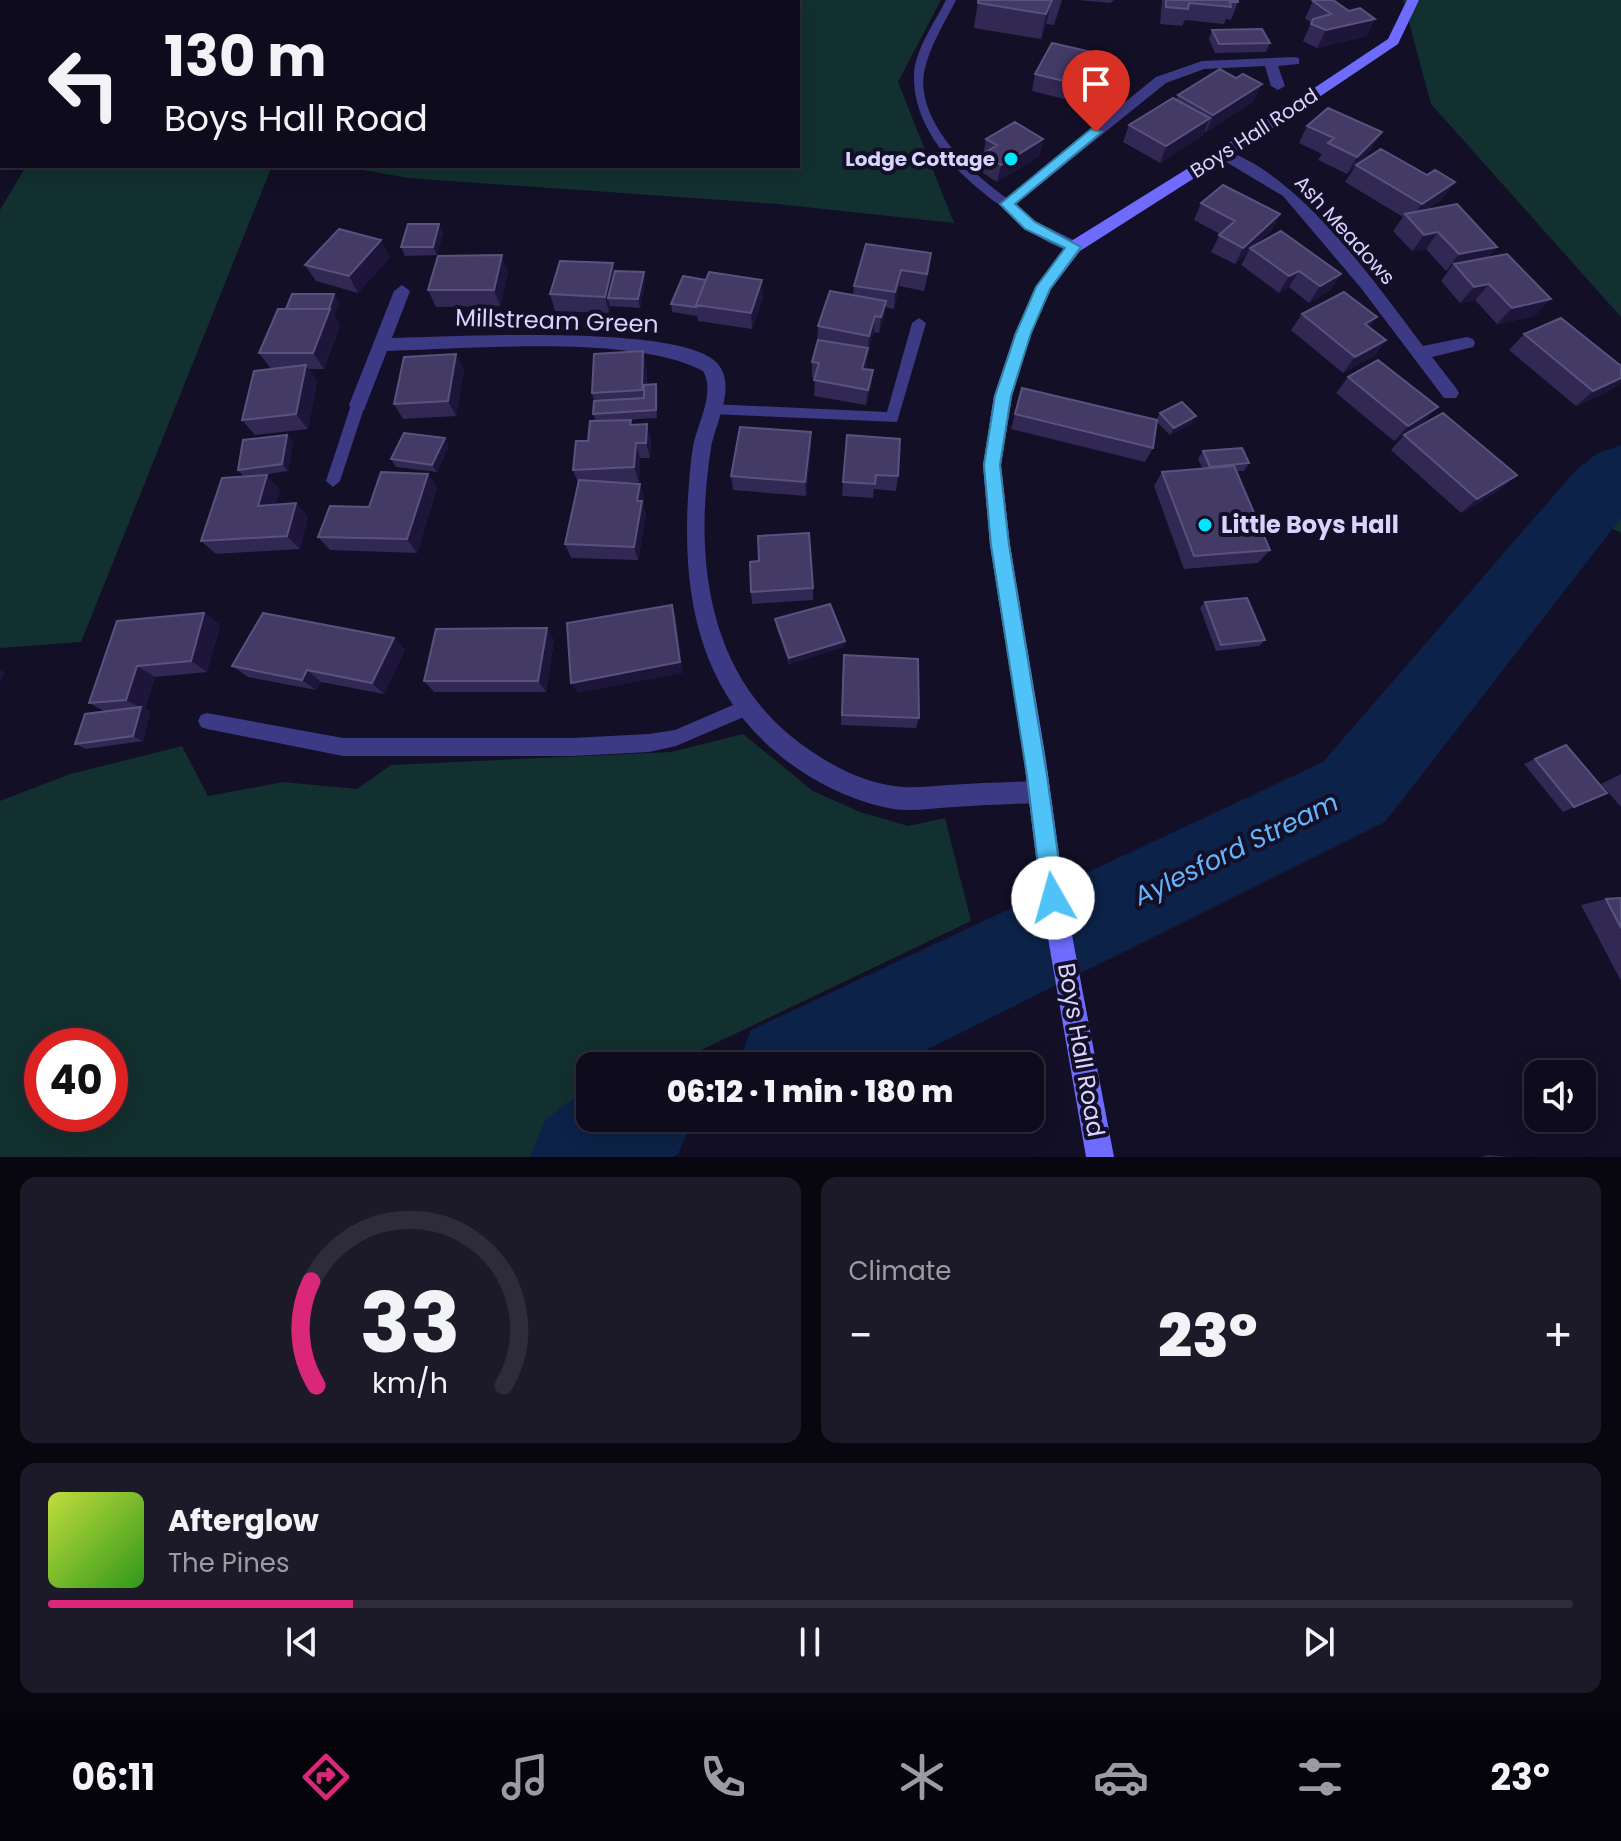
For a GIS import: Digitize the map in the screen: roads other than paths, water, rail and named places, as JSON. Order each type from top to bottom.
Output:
[{"type":"street","name":"Boys Hall Road","points":[[1100,1157],[1053,898],[1000,545],[992,465],[1003,396],[1023,333],[1044,287],[1074,247],[1104,225],[1223,154],[1393,41],[1413,0]]},
{"type":"street","name":"Boys Hall Road","points":[[1007,204],[1161,80],[1202,65],[1294,61]]},
{"type":"street","name":"Boys Hall Road","points":[[1271,63],[1278,86]]},
{"type":"street","name":"Ash Meadows","points":[[1223,154],[1288,193],[1367,284],[1450,393]]},
{"type":"street","points":[[1007,204],[1030,225],[1074,247]]},
{"type":"street","points":[[358,405],[402,291]]},
{"type":"street","name":"Millstream Green","points":[[380,345],[601,343],[692,354],[710,366],[717,383],[702,447],[697,539],[704,605],[717,657],[759,724],[787,749],[835,778],[865,791],[915,800],[1039,792]]},
{"type":"street","points":[[1419,353],[1467,343]]},
{"type":"lane","points":[[951,0],[918,72],[925,116],[943,146],[986,191],[1007,204]]},
{"type":"lane","points":[[711,409],[892,418],[919,323]]},
{"type":"lane","points":[[333,481],[358,405]]},
{"type":"lane","points":[[207,721],[343,747],[572,747],[649,743],[676,738],[747,707]]},
{"type":"waterway","name":"Aylesford Stream","points":[[816,1052],[1354,792],[1599,493],[1621,474]]},
{"type":"waterway","name":"Aylesford Stream","points":[[582,1157],[614,1132]]},
{"type":"place","name":"Lodge Cottage","points":[[1011,159]]},
{"type":"place","name":"Little Boys Hall","points":[[1205,525]]}]
